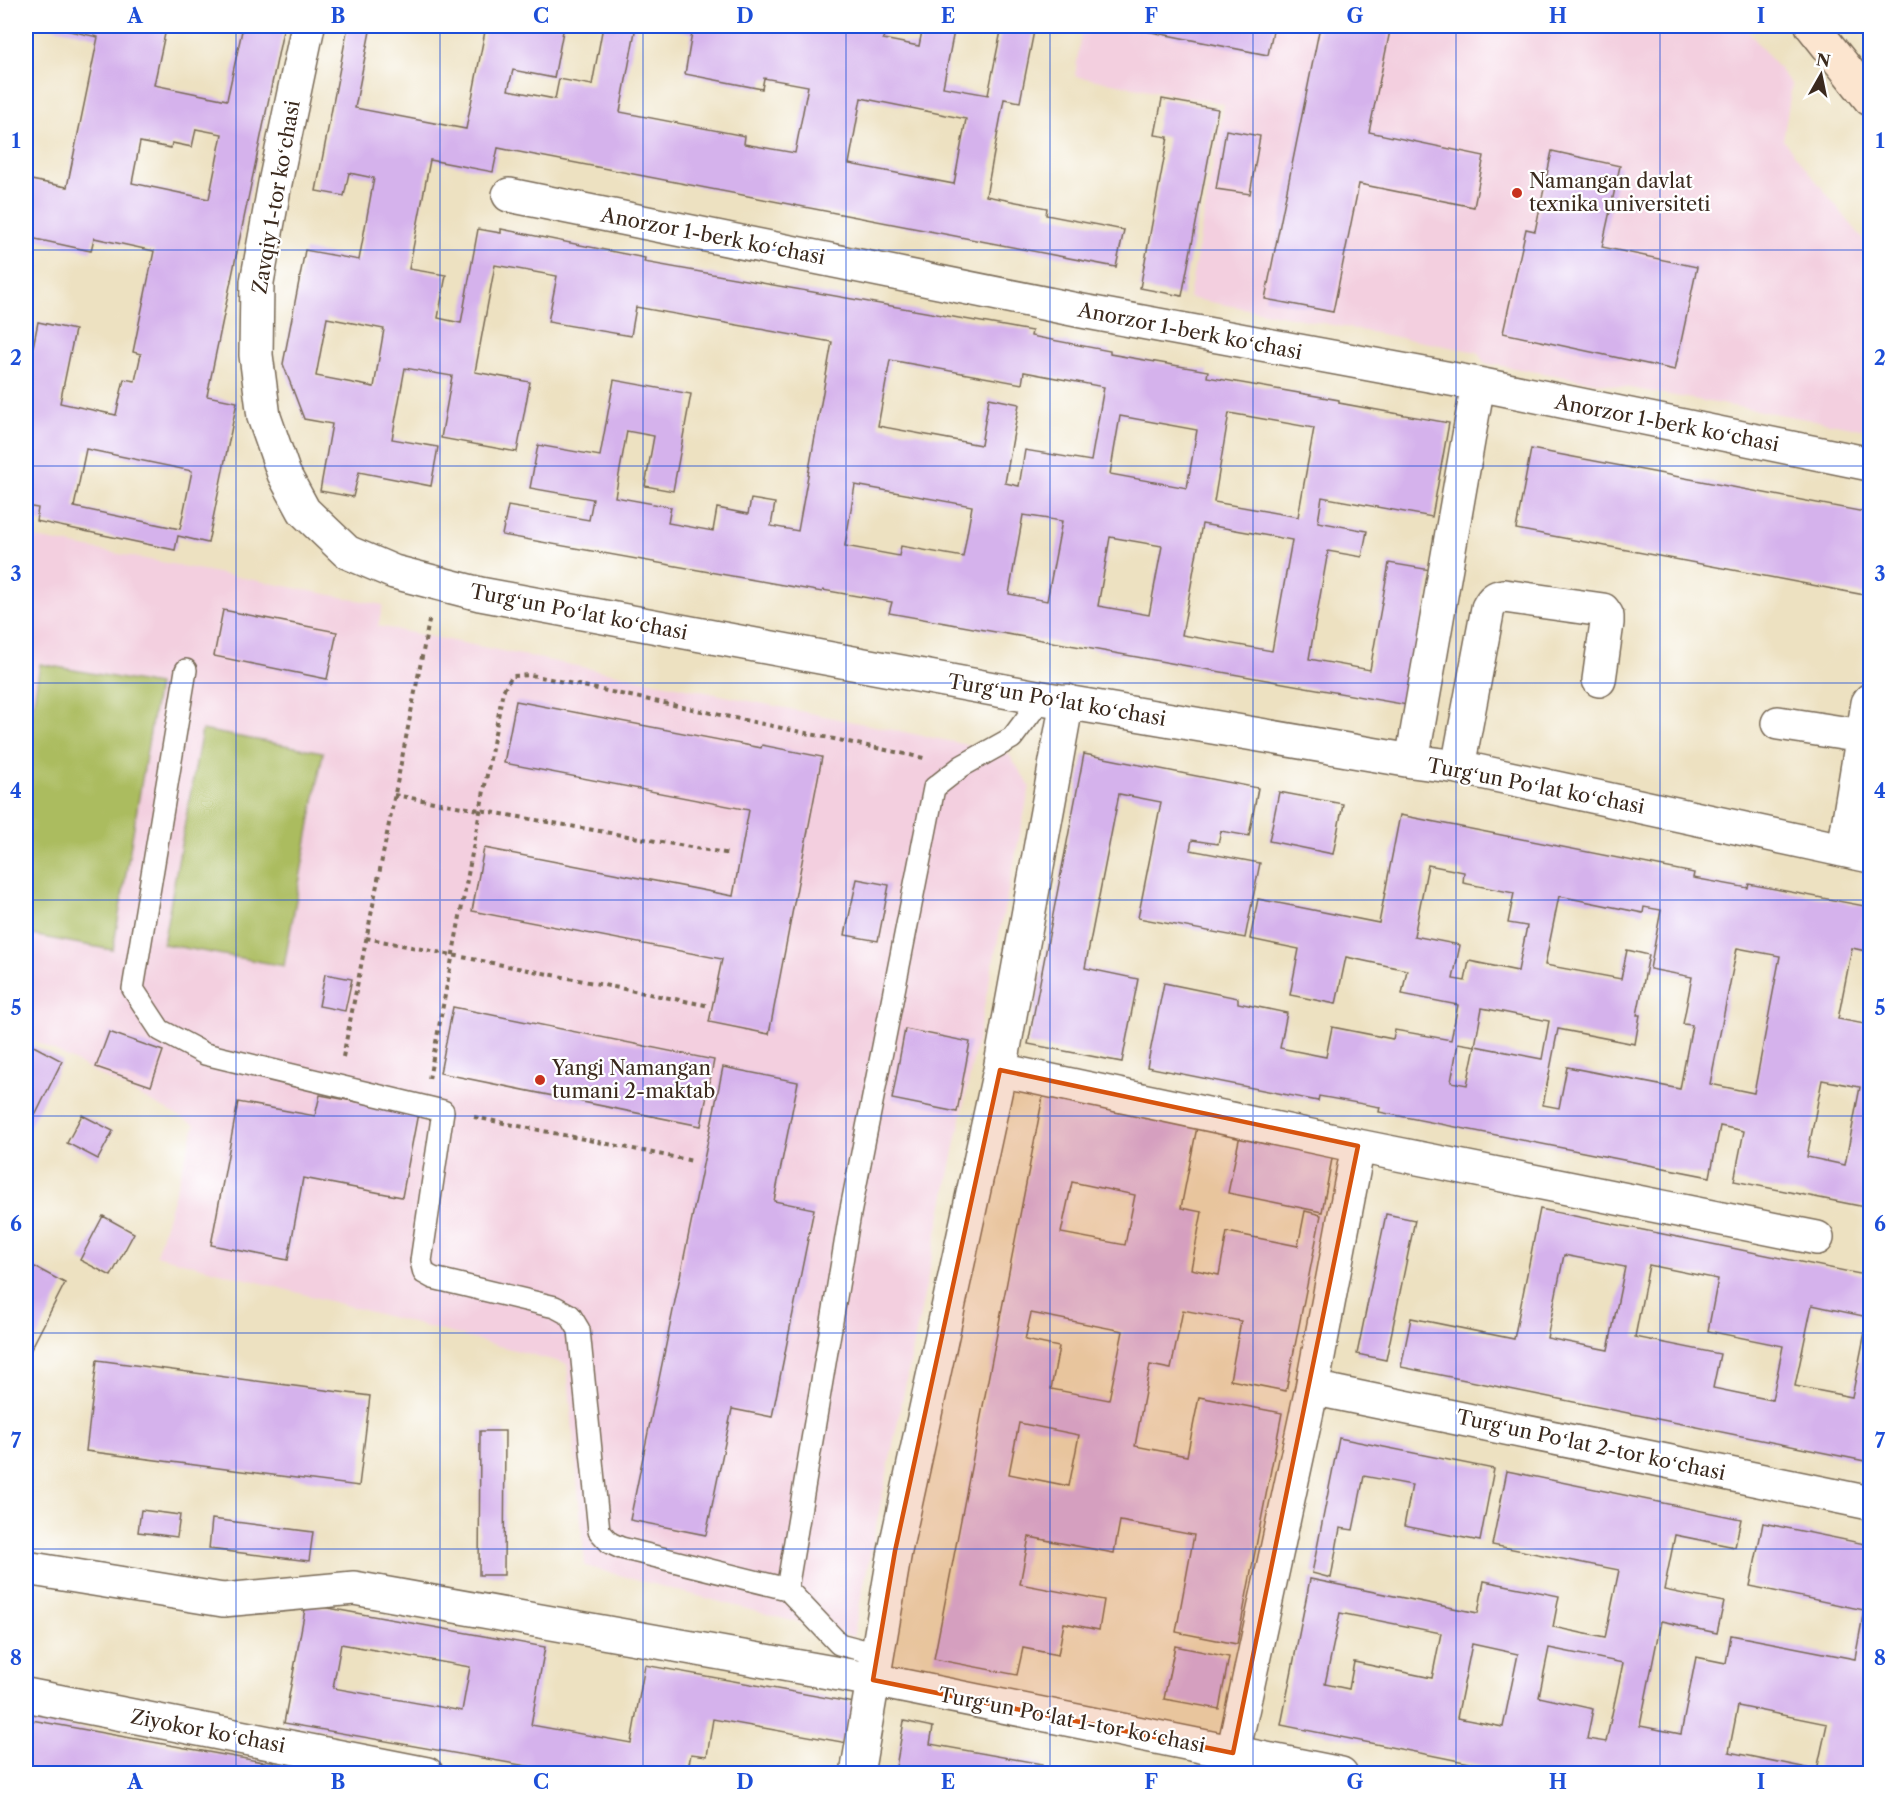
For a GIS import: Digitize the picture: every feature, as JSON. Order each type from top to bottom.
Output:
[{"type":"main road","points":[[1812,26],[1870,99]]},
{"type":"street","name":"Zavqiy 1-tor koʻchasi","points":[[284,474],[264,417],[256,355],[257,282],[308,26]]},
{"type":"street","name":"Anorzor 1-berk koʻchasi","points":[[509,195],[1082,311],[1478,384],[1870,464]]},
{"type":"street","points":[[1412,761],[1478,384]]},
{"type":"street","name":"Turgʻun Poʻlat koʻchasi","points":[[284,474],[304,512],[347,552],[394,572],[436,583],[492,596],[1054,700],[1458,767],[1857,853]]},
{"type":"street","points":[[1458,767],[1488,608],[1491,601],[1497,597],[1504,596],[1603,610],[1607,615],[1607,623],[1599,680]]},
{"type":"street","points":[[857,1773],[898,1540],[1000,1070],[1054,700]]},
{"type":"street","points":[[1857,853],[1862,736],[1870,700]]},
{"type":"street","points":[[1778,723],[1862,736]]},
{"type":"street","points":[[1000,1070],[1358,1146],[1817,1238]]},
{"type":"street","points":[[1233,1753],[1312,1388],[1358,1146]]},
{"type":"street","name":"Turgʻun Poʻlat 2-tor koʻchasi","points":[[1312,1388],[1870,1503]]},
{"type":"street","name":"Turgʻun Poʻlat 1-tor koʻchasi","points":[[26,1568],[223,1600],[354,1588],[875,1667],[1233,1753],[1341,1773]]},
{"type":"street","name":"Ziyokor koʻchasi","points":[[26,1695],[427,1773]]},
{"type":"lane","points":[[186,670],[133,989],[160,1030],[206,1054],[434,1108],[421,1261],[424,1274],[555,1306],[570,1315],[579,1330],[598,1531],[610,1543],[621,1548],[787,1589],[839,1644],[875,1667]]},
{"type":"lane","points":[[787,1589],[850,1214],[934,788],[962,766],[1012,738],[1054,700]]},
{"type":"path","points":[[338,1086],[436,583]]},
{"type":"path","points":[[693,1161],[434,1108],[452,956],[503,691],[512,676],[531,675],[962,766]]},
{"type":"path","points":[[394,795],[730,854]]},
{"type":"path","points":[[366,938],[710,1006]]},
{"type":"highlighted area","points":[[1000,1070],[1358,1146],[1233,1753],[873,1680],[895,1551]]},
{"type":"shaded area","name":"Namangan davlat texnika universiteti","points":[[1082,26],[1744,26],[1792,85],[1783,140],[1870,245],[1870,430],[1485,363],[1477,352],[1189,298],[1224,104],[1075,76]]},
{"type":"shaded area","name":"Yangi Namangan tumani 2-maktab","points":[[26,536],[383,605],[378,626],[1008,753],[1030,786],[853,1637],[585,1566],[567,1364],[156,1255],[195,1125],[26,1036]]},
{"type":"green space","points":[[40,664],[158,685],[113,950],[26,934],[26,748]]},
{"type":"green space","points":[[202,730],[323,752],[284,966],[163,944]]},
{"type":"building","points":[[46,26],[149,26],[166,29],[154,85],[227,100],[243,26],[284,26],[207,396],[237,402],[208,543],[178,536],[175,550],[36,521],[38,508],[26,506],[26,382],[38,322],[75,330],[60,403],[116,415],[124,379],[135,381],[141,354],[133,352],[154,251],[94,238],[91,251],[26,237],[26,179],[67,187],[98,37]],"holes":[[[196,129],[222,134],[209,199],[132,183],[140,142],[171,148],[172,143],[192,147]],[[86,449],[192,471],[180,529],[74,507]]]},
{"type":"building","points":[[348,26],[371,26],[355,108],[466,129],[486,26],[564,26],[554,78],[513,70],[508,90],[555,99],[559,79],[592,85],[603,26],[636,26],[620,112],[745,136],[744,144],[795,153],[808,86],[764,78],[762,89],[685,74],[692,33],[657,26],[886,26],[883,39],[919,46],[923,26],[955,26],[943,87],[988,95],[1002,26],[1035,26],[1020,102],[1004,99],[986,196],[1047,208],[1046,215],[1124,230],[1116,267],[498,148],[493,172],[430,160],[409,269],[446,275],[438,318],[461,323],[478,229],[501,233],[501,229],[645,258],[644,262],[1032,331],[1031,336],[1110,351],[1110,354],[1208,371],[1207,377],[1339,400],[1339,403],[1449,423],[1432,517],[1322,497],[1318,522],[1367,531],[1362,557],[1328,551],[1309,659],[1370,670],[1389,563],[1431,570],[1407,705],[889,613],[892,602],[823,590],[822,592],[502,535],[508,506],[589,520],[593,499],[530,488],[538,445],[600,456],[614,380],[691,394],[673,491],[645,486],[654,436],[627,431],[615,497],[671,507],[668,523],[713,531],[717,508],[748,514],[751,499],[775,503],[771,526],[798,531],[832,342],[636,307],[631,336],[548,322],[557,276],[495,265],[475,372],[530,382],[517,452],[441,438],[452,376],[405,368],[392,439],[438,447],[431,486],[359,472],[353,497],[320,491],[332,424],[304,419],[283,364],[305,250],[359,260],[374,178],[349,173],[344,196],[316,191]],"holes":[[[861,98],[966,119],[954,184],[849,164]],[[327,318],[384,329],[374,387],[316,376]],[[890,360],[1022,384],[1024,372],[1104,387],[1091,461],[1025,450],[1019,486],[1005,483],[1019,404],[989,398],[981,445],[878,426]],[[1229,413],[1314,428],[1298,517],[1214,502]],[[1120,416],[1197,430],[1187,488],[1110,474]],[[855,485],[972,506],[963,557],[901,546],[899,556],[845,546]],[[1023,515],[1062,521],[1047,601],[1009,594]],[[1202,524],[1292,540],[1272,651],[1182,635]],[[1110,537],[1162,546],[1149,615],[1098,606]]]},
{"type":"building","points":[[1121,26],[1274,26],[1268,55]]},
{"type":"building","points":[[1320,26],[1391,26],[1369,132],[1484,156],[1474,207],[1359,184],[1333,312],[1265,299]]},
{"type":"building","points":[[1162,99],[1218,109],[1182,296],[1140,288],[1168,137],[1155,135]]},
{"type":"building","points":[[1226,130],[1260,136],[1250,194],[1216,189]]},
{"type":"building","points":[[1552,151],[1620,166],[1602,247],[1697,267],[1675,370],[1503,333],[1526,229],[1535,231]]},
{"type":"building","points":[[1531,449],[1870,513],[1870,596],[1516,529]]},
{"type":"building","points":[[223,610],[337,632],[327,679],[214,656]]},
{"type":"building","points":[[516,701],[761,748],[762,745],[822,757],[769,1034],[709,1022],[722,959],[472,911],[484,848],[733,896],[749,810],[504,763]]},
{"type":"building","points":[[1084,754],[1258,788],[1249,836],[1221,831],[1218,844],[1192,840],[1190,850],[1260,863],[1245,938],[1138,918],[1161,802],[1119,794],[1085,968],[1138,979],[1122,1062],[1028,1044]]},
{"type":"building","points":[[1279,792],[1343,804],[1333,854],[1269,841]]},
{"type":"building","points":[[1400,815],[1694,873],[1693,878],[1748,888],[1749,884],[1870,907],[1870,952],[1852,948],[1838,1019],[1870,1025],[1870,1208],[1734,1181],[1744,1131],[1720,1126],[1710,1177],[1379,1112],[1380,1107],[1319,1096],[1318,1101],[1147,1067],[1164,983],[1238,998],[1238,1003],[1287,1013],[1280,1048],[1326,1057],[1332,1027],[1393,1039],[1395,1030],[1451,1040],[1458,1005],[1402,994],[1407,970],[1346,957],[1336,1004],[1290,995],[1299,949],[1250,939],[1258,899],[1379,923]],"holes":[[[1428,865],[1464,872],[1463,883],[1514,893],[1508,923],[1527,926],[1518,971],[1469,961],[1465,981],[1453,979],[1460,945],[1414,936]],[[1559,896],[1643,913],[1644,907],[1661,910],[1650,969],[1692,977],[1683,1024],[1692,1025],[1680,1089],[1567,1067],[1559,1108],[1543,1105],[1558,1029],[1635,1044],[1640,1015],[1637,1015],[1649,955],[1627,950],[1621,979],[1545,965]],[[1737,948],[1780,956],[1754,1093],[1710,1084]],[[1482,1008],[1549,1021],[1542,1059],[1475,1046]],[[1458,1043],[1475,1046],[1467,1085],[1451,1082]],[[1822,1080],[1860,1087],[1845,1165],[1807,1157]]]},
{"type":"building","points":[[857,879],[889,885],[878,941],[845,935]]},
{"type":"building","points":[[325,974],[352,979],[345,1011],[319,1006]]},
{"type":"building","points":[[453,1007],[714,1060],[701,1126],[440,1073]]},
{"type":"building","points":[[905,1029],[970,1042],[957,1112],[892,1099]]},
{"type":"building","points":[[109,1032],[163,1051],[151,1086],[96,1067]]},
{"type":"building","points":[[26,1042],[62,1061],[26,1134]]},
{"type":"building","points":[[723,1067],[798,1082],[774,1201],[814,1209],[772,1417],[732,1409],[706,1535],[630,1520]]},
{"type":"building","points":[[1044,1091],[1198,1122],[1181,1208],[1202,1212],[1191,1269],[1219,1275],[1227,1232],[1298,1246],[1305,1211],[1321,1215],[1286,1391],[1230,1380],[1241,1321],[1183,1310],[1171,1369],[1150,1365],[1135,1446],[1187,1456],[1199,1397],[1282,1413],[1237,1644],[1176,1632],[1194,1535],[1120,1521],[1114,1553],[1029,1537],[1020,1584],[1104,1600],[1099,1630],[1064,1623],[1058,1655],[1023,1648],[1017,1675],[934,1659]],"holes":[[[1072,1182],[1135,1195],[1125,1245],[1061,1233]],[[1031,1313],[1123,1331],[1109,1400],[1051,1389],[1059,1347],[1025,1340]],[[1019,1423],[1079,1435],[1069,1486],[1009,1474]]]},
{"type":"building","points":[[320,1095],[418,1113],[402,1197],[303,1178],[288,1260],[211,1245],[238,1102],[315,1116]]},
{"type":"building","points":[[82,1115],[113,1131],[98,1159],[67,1143]]},
{"type":"building","points":[[1241,1130],[1334,1148],[1322,1212],[1228,1193]]},
{"type":"building","points":[[1540,1209],[1870,1276],[1870,1462],[1401,1367],[1411,1318],[1514,1339]],"holes":[[[1564,1255],[1625,1267],[1608,1350],[1547,1338]],[[1649,1265],[1718,1279],[1708,1331],[1783,1346],[1772,1400],[1713,1388],[1720,1354],[1635,1337]],[[1812,1305],[1868,1317],[1852,1397],[1795,1386]]]},
{"type":"building","points":[[1386,1214],[1415,1220],[1386,1360],[1357,1354]]},
{"type":"building","points":[[103,1216],[134,1233],[111,1276],[80,1260]]},
{"type":"building","points":[[35,1267],[65,1283],[26,1359],[26,1284]]},
{"type":"building","points":[[97,1360],[370,1396],[359,1486],[86,1451]]},
{"type":"building","points":[[480,1431],[505,1431],[504,1575],[479,1575]]},
{"type":"building","points":[[1339,1438],[1494,1469],[1480,1541],[1404,1526],[1412,1485],[1364,1476],[1353,1530],[1340,1528],[1331,1578],[1312,1573]]},
{"type":"building","points":[[1507,1471],[1741,1519],[1735,1547],[1675,1535],[1664,1590],[1724,1602],[1717,1633],[1661,1621],[1640,1726],[1681,1734],[1696,1657],[1726,1663],[1731,1635],[1855,1659],[1864,1610],[1750,1586],[1763,1523],[1870,1545],[1870,1773],[1519,1773],[1281,1725],[1310,1579],[1478,1613],[1484,1581],[1559,1596],[1553,1627],[1605,1638],[1619,1570],[1492,1545]],"holes":[[[1340,1613],[1441,1633],[1432,1678],[1354,1662],[1349,1689],[1325,1684]],[[1472,1644],[1518,1654],[1503,1727],[1457,1718]],[[1549,1648],[1623,1663],[1606,1742],[1587,1739],[1593,1709],[1539,1697]],[[1738,1706],[1827,1724],[1817,1770],[1729,1752]]]},
{"type":"building","points":[[141,1510],[180,1515],[177,1537],[138,1532]]},
{"type":"building","points":[[212,1519],[313,1532],[309,1561],[209,1549]]},
{"type":"building","points":[[306,1604],[545,1647],[531,1725],[631,1743],[645,1665],[855,1703],[847,1743],[713,1719],[707,1756],[691,1754],[687,1773],[566,1773],[284,1723]],"holes":[[[341,1644],[470,1667],[462,1711],[333,1688]]]},
{"type":"building","points":[[1175,1646],[1229,1657],[1219,1709],[1164,1699]]},
{"type":"building","points":[[26,1719],[318,1772],[318,1773],[26,1773]]},
{"type":"building","points":[[904,1721],[933,1727],[930,1744],[1042,1764],[1041,1773],[895,1773]]},
{"type":"place","name":"Namangan davlat texnika universiteti","points":[[1517,193]]},
{"type":"place","name":"Yangi Namangan tumani 2-maktab","points":[[540,1080]]}]
